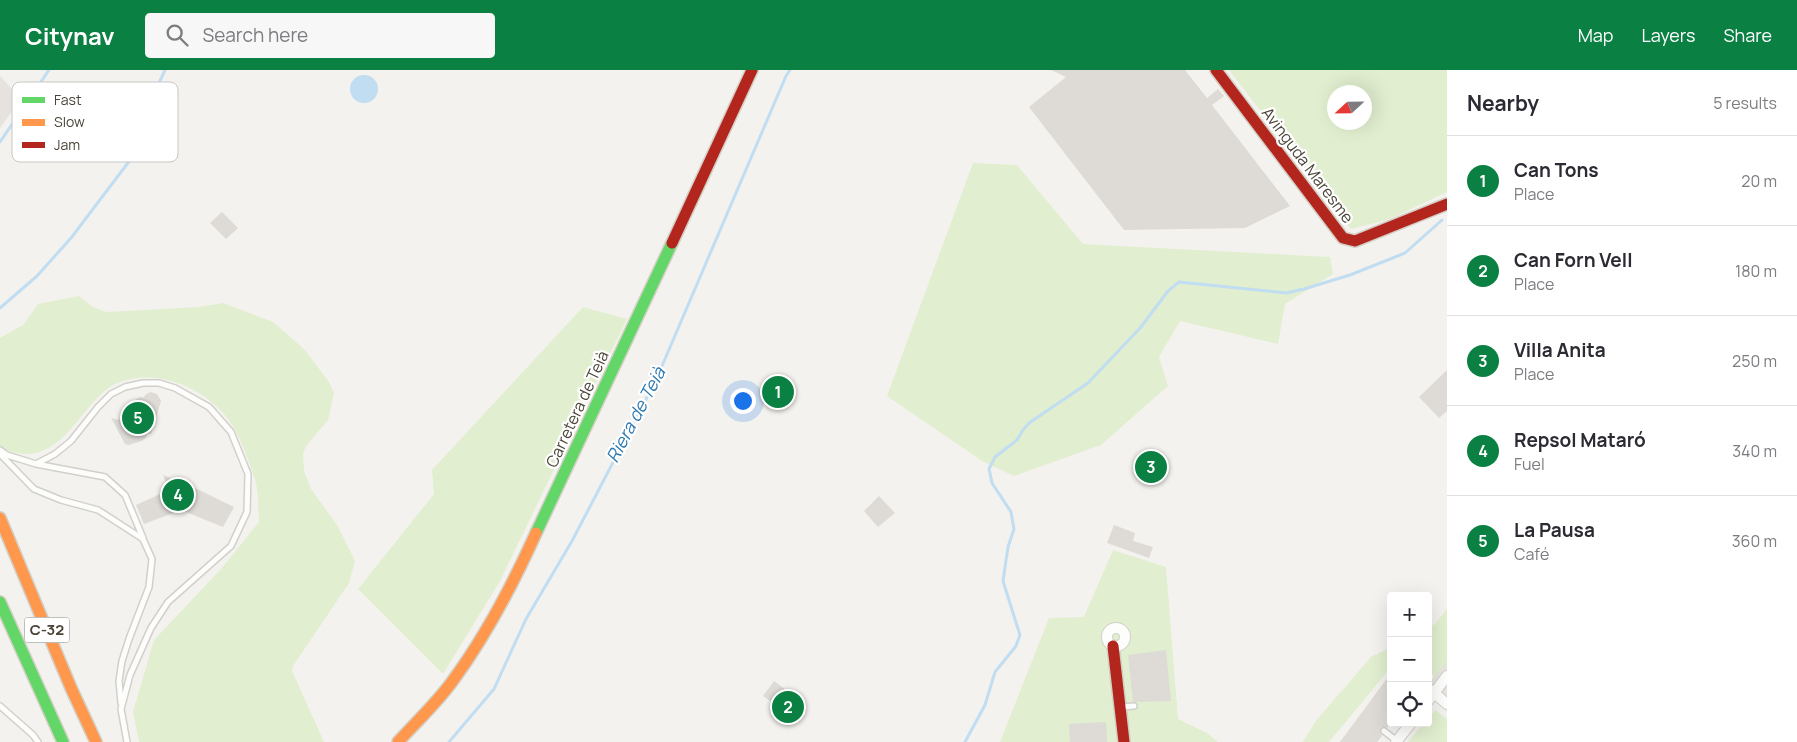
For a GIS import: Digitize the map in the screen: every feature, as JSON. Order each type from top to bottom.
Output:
[{"type":"main road","name":"Carretera de Teià","points":[[398,742],[453,681],[482,639],[520,568],[752,70]]},
{"type":"main road","name":"Avinguda Maresme","points":[[1216,70],[1343,238],[1355,241],[1447,204]]},
{"type":"main road","name":"C-32","points":[[0,518],[71,688],[96,742]]},
{"type":"main road","name":"C-32","points":[[0,602],[63,742]]},
{"type":"main road","points":[[1113,646],[1124,742]]},
{"type":"street","points":[[1432,693],[1447,676]]},
{"type":"street","points":[[1432,696],[1447,704]]},
{"type":"street","points":[[1396,742],[1408,727]]},
{"type":"lane","points":[[36,464],[55,454],[71,441],[111,394],[125,387],[143,383],[159,383],[175,388],[209,407],[231,432],[248,474],[247,512],[230,546],[168,602],[163,609],[151,628],[130,675],[121,709]]},
{"type":"lane","points":[[0,452],[36,464],[105,477],[125,495],[152,559],[149,588],[129,638],[122,661],[119,681],[121,709],[127,742]]},
{"type":"lane","points":[[0,452],[34,489],[61,500],[98,510],[143,539]]},
{"type":"lane","points":[[0,706],[33,735],[38,742]]},
{"type":"lane","points":[[1120,708],[1134,706]]},
{"type":"lane","points":[[1384,731],[1396,742]]},
{"type":"shaded area","points":[[0,76],[12,89],[12,111],[0,128]]},
{"type":"shaded area","points":[[1447,657],[1447,712],[1432,696],[1432,679]]},
{"type":"green space","points":[[1229,70],[1447,70],[1447,192],[1390,219],[1351,229]]},
{"type":"green space","points":[[973,163],[1017,165],[1083,244],[1330,257],[1333,274],[1285,304],[1278,344],[1180,321],[1159,357],[1168,386],[1101,445],[1014,476],[982,461],[887,396]]},
{"type":"green space","points":[[79,296],[93,307],[106,312],[198,307],[223,303],[273,322],[305,350],[329,382],[334,393],[328,420],[306,446],[303,454],[304,471],[311,489],[337,525],[355,561],[349,583],[293,666],[292,671],[324,742],[139,742],[133,712],[154,640],[221,569],[259,522],[257,488],[243,445],[224,414],[212,402],[197,392],[181,384],[164,379],[146,377],[129,379],[113,385],[98,397],[62,438],[46,449],[26,454],[0,448],[0,338],[23,325],[38,304]]},
{"type":"green space","points":[[583,307],[627,319],[500,581],[443,674],[358,589],[434,494],[432,470]]},
{"type":"green space","points":[[1113,550],[1166,567],[1178,719],[1207,733],[1218,742],[1000,742],[1049,618],[1084,617]]},
{"type":"green space","points":[[1447,609],[1447,662],[1434,676],[1432,674],[1432,625]]},
{"type":"green space","points":[[1387,649],[1387,672],[1329,742],[1303,742],[1315,722],[1371,657]]},
{"type":"green space","points":[[1435,710],[1447,719],[1447,742],[1408,742],[1421,727],[1432,727],[1432,713]]},
{"type":"water","points":[[364,75],[374,79],[378,89],[374,99],[364,103],[354,99],[350,89],[354,79]]},
{"type":"building","points":[[1051,70],[1185,70],[1207,98],[1218,89],[1224,96],[1212,105],[1290,206],[1245,228],[1124,230],[1029,107],[1066,77]]},
{"type":"building","points":[[222,212],[238,228],[226,239],[210,223]]},
{"type":"building","points":[[1447,370],[1447,411],[1439,418],[1419,397]]},
{"type":"building","points":[[769,379],[793,387],[788,404],[764,396]]},
{"type":"building","points":[[151,392],[157,394],[161,401],[151,434],[147,434],[146,438],[141,441],[129,445],[125,444],[111,418],[119,420],[125,407],[135,403],[135,400],[140,397],[143,398]]},
{"type":"building","points":[[1146,454],[1164,462],[1155,480],[1139,473]]},
{"type":"building","points":[[163,475],[234,507],[223,527],[181,510],[144,524],[136,505],[169,490]]},
{"type":"building","points":[[879,496],[895,513],[878,527],[864,511]]},
{"type":"building","points":[[1114,525],[1135,533],[1133,541],[1153,547],[1149,558],[1107,543]]},
{"type":"building","points":[[1166,650],[1171,701],[1133,702],[1128,655]]},
{"type":"building","points":[[1387,678],[1388,727],[1381,728],[1382,736],[1377,742],[1340,742]]},
{"type":"building","points":[[774,681],[797,698],[793,704],[802,710],[797,719],[763,696]]},
{"type":"building","points":[[1106,722],[1107,742],[1070,742],[1069,724]]},
{"type":"waterway","points":[[41,82],[49,70]]},
{"type":"waterway","points":[[159,82],[165,70]]},
{"type":"waterway","name":"Riera de Teià","points":[[449,742],[494,689],[526,619],[572,541],[656,380],[790,70]]},
{"type":"waterway","points":[[0,142],[12,124]]},
{"type":"waterway","points":[[0,308],[37,276],[71,238],[129,162]]},
{"type":"waterway","points":[[965,742],[985,705],[995,672],[1016,646],[1020,635],[1003,581],[1008,547],[1014,529],[1011,512],[992,483],[989,469],[995,457],[1017,440],[1029,423],[1088,383],[1141,327],[1168,291],[1179,282],[1286,293],[1304,289],[1350,275],[1405,253],[1442,220]]},
{"type":"traffic: fast","points":[[536,533],[672,243]]},
{"type":"traffic: fast","points":[[0,602],[63,742]]},
{"type":"traffic: slow","points":[[0,518],[71,688],[96,742]]},
{"type":"traffic: slow","points":[[398,742],[441,696],[466,662],[499,608],[536,533]]},
{"type":"traffic: jam","points":[[672,243],[752,70]]},
{"type":"traffic: jam","points":[[1216,70],[1343,238],[1355,241],[1447,204]]},
{"type":"traffic: jam","points":[[1113,646],[1124,742]]},
{"type":"place","name":"Can Tons","points":[[778,392]]},
{"type":"place","name":"La Pausa","points":[[138,418]]},
{"type":"place","name":"Villa Anita","points":[[1151,467]]},
{"type":"place","name":"Repsol Mataró","points":[[178,495]]},
{"type":"place","name":"Can Forn Vell","points":[[788,707]]}]
